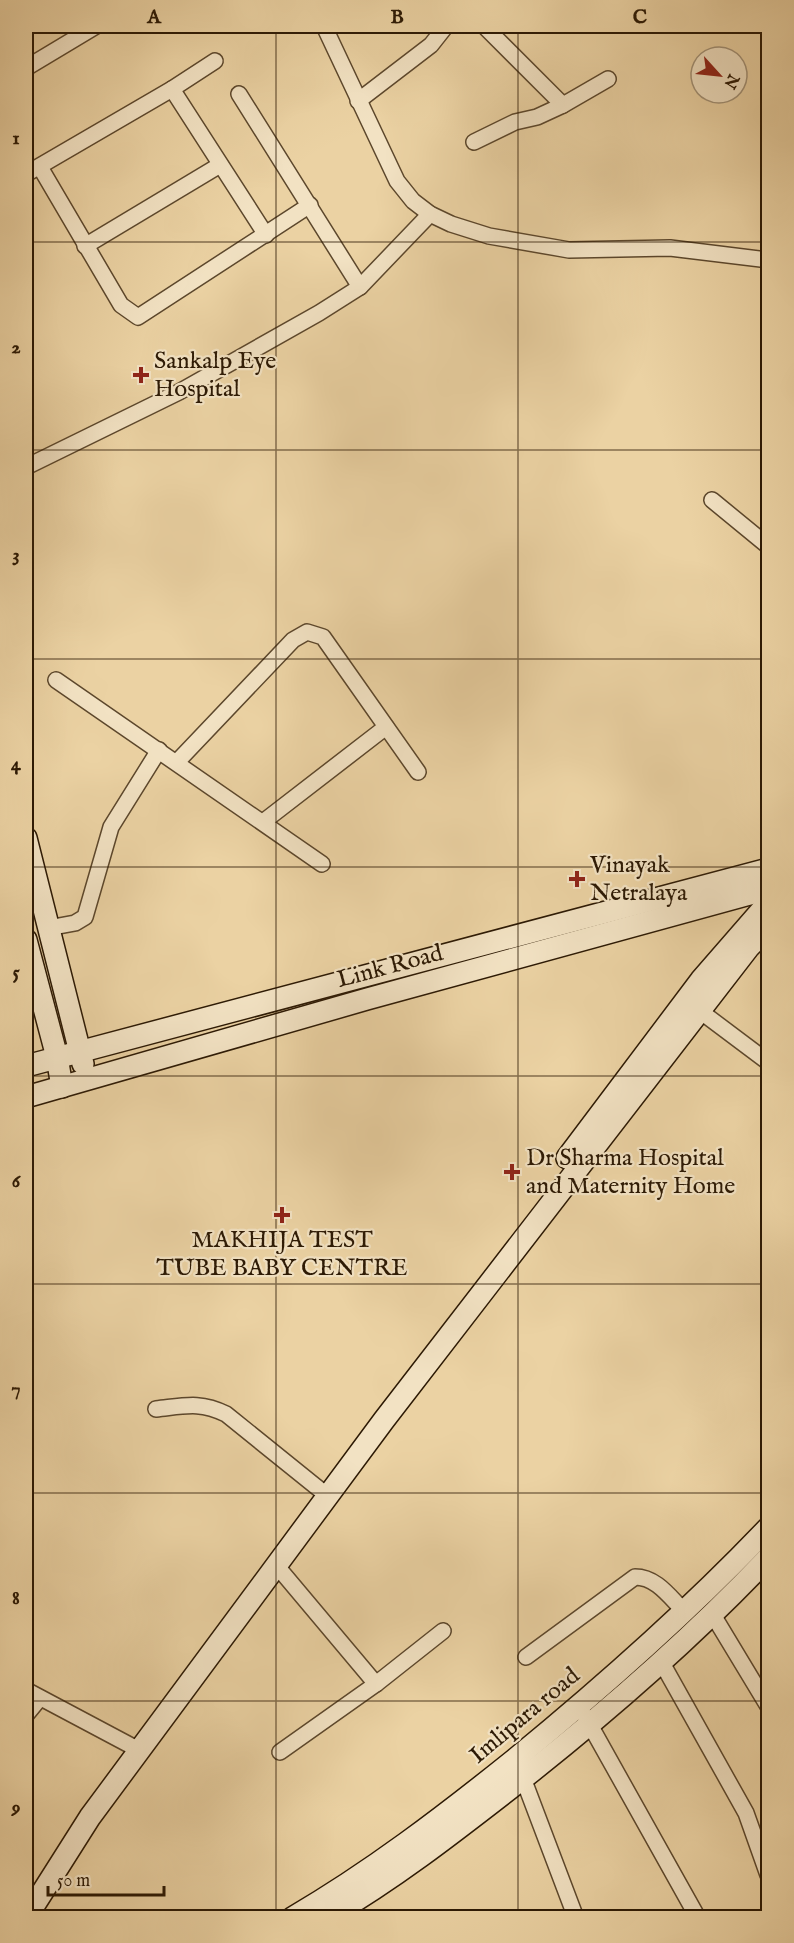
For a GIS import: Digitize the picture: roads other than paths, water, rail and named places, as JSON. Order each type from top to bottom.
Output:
[{"type":"street","points":[[324,26],[397,181],[413,201],[430,214],[451,224],[489,236],[569,250],[670,248],[768,260]]},
{"type":"street","points":[[358,101],[431,45],[446,26]]},
{"type":"street","points":[[484,26],[563,105]]},
{"type":"street","points":[[26,68],[92,27]]},
{"type":"street","points":[[26,174],[172,89],[215,61]]},
{"type":"street","points":[[474,142],[515,122],[544,115],[608,79]]},
{"type":"street","points":[[172,89],[266,235]]},
{"type":"street","points":[[239,94],[360,286]]},
{"type":"street","points":[[85,246],[220,165]]},
{"type":"street","points":[[40,167],[122,305],[138,317],[310,205]]},
{"type":"street","points":[[26,467],[179,392],[318,313],[360,286],[430,214]]},
{"type":"street","points":[[712,500],[768,546]]},
{"type":"street","points":[[177,762],[293,639],[307,632],[323,637],[418,772]]},
{"type":"street","points":[[56,680],[322,864]]},
{"type":"street","points":[[263,822],[386,727]]},
{"type":"street","points":[[48,928],[75,923],[85,917],[111,827],[159,750]]},
{"type":"street","points":[[26,838],[87,1080]]},
{"type":"street","name":"Link Road","points":[[26,1066],[768,869]]},
{"type":"street","name":"Link Road","points":[[26,1097],[367,999],[768,889]]},
{"type":"street","points":[[26,1917],[60,1859],[134,1747],[319,1489],[701,980],[768,903]]},
{"type":"street","points":[[26,1888],[276,1565],[522,1239],[749,947],[768,928]]},
{"type":"street","points":[[26,940],[57,1057],[62,1087]]},
{"type":"street","points":[[700,1011],[768,1062]]},
{"type":"street","points":[[156,1409],[202,1404],[219,1411],[319,1489]]},
{"type":"street","name":"Imlipara road","points":[[292,1917],[401,1848],[579,1705],[637,1656],[768,1528]]},
{"type":"street","name":"Imlipara road","points":[[327,1917],[413,1864],[589,1725],[662,1664],[768,1558]]},
{"type":"street","points":[[276,1565],[376,1684]]},
{"type":"street","points":[[526,1657],[635,1577],[645,1577],[654,1581],[683,1610]]},
{"type":"street","points":[[712,1615],[768,1706]]},
{"type":"street","points":[[280,1752],[376,1684],[443,1631]]},
{"type":"street","points":[[662,1664],[746,1813],[768,1875]]},
{"type":"street","points":[[26,1690],[134,1747]]},
{"type":"street","points":[[26,1715],[40,1698]]},
{"type":"street","points":[[579,1705],[698,1917]]},
{"type":"street","points":[[523,1778],[576,1917]]},
{"type":"place","name":"Sankalp Eye Hospital","points":[[141,375]]},
{"type":"place","name":"Vinayak Netralaya","points":[[577,879]]},
{"type":"place","name":"Dr Sharma Hospital and Maternity Home","points":[[512,1172]]},
{"type":"place","name":"MAKHIJA TEST TUBE BABY CENTRE","points":[[282,1215]]}]
